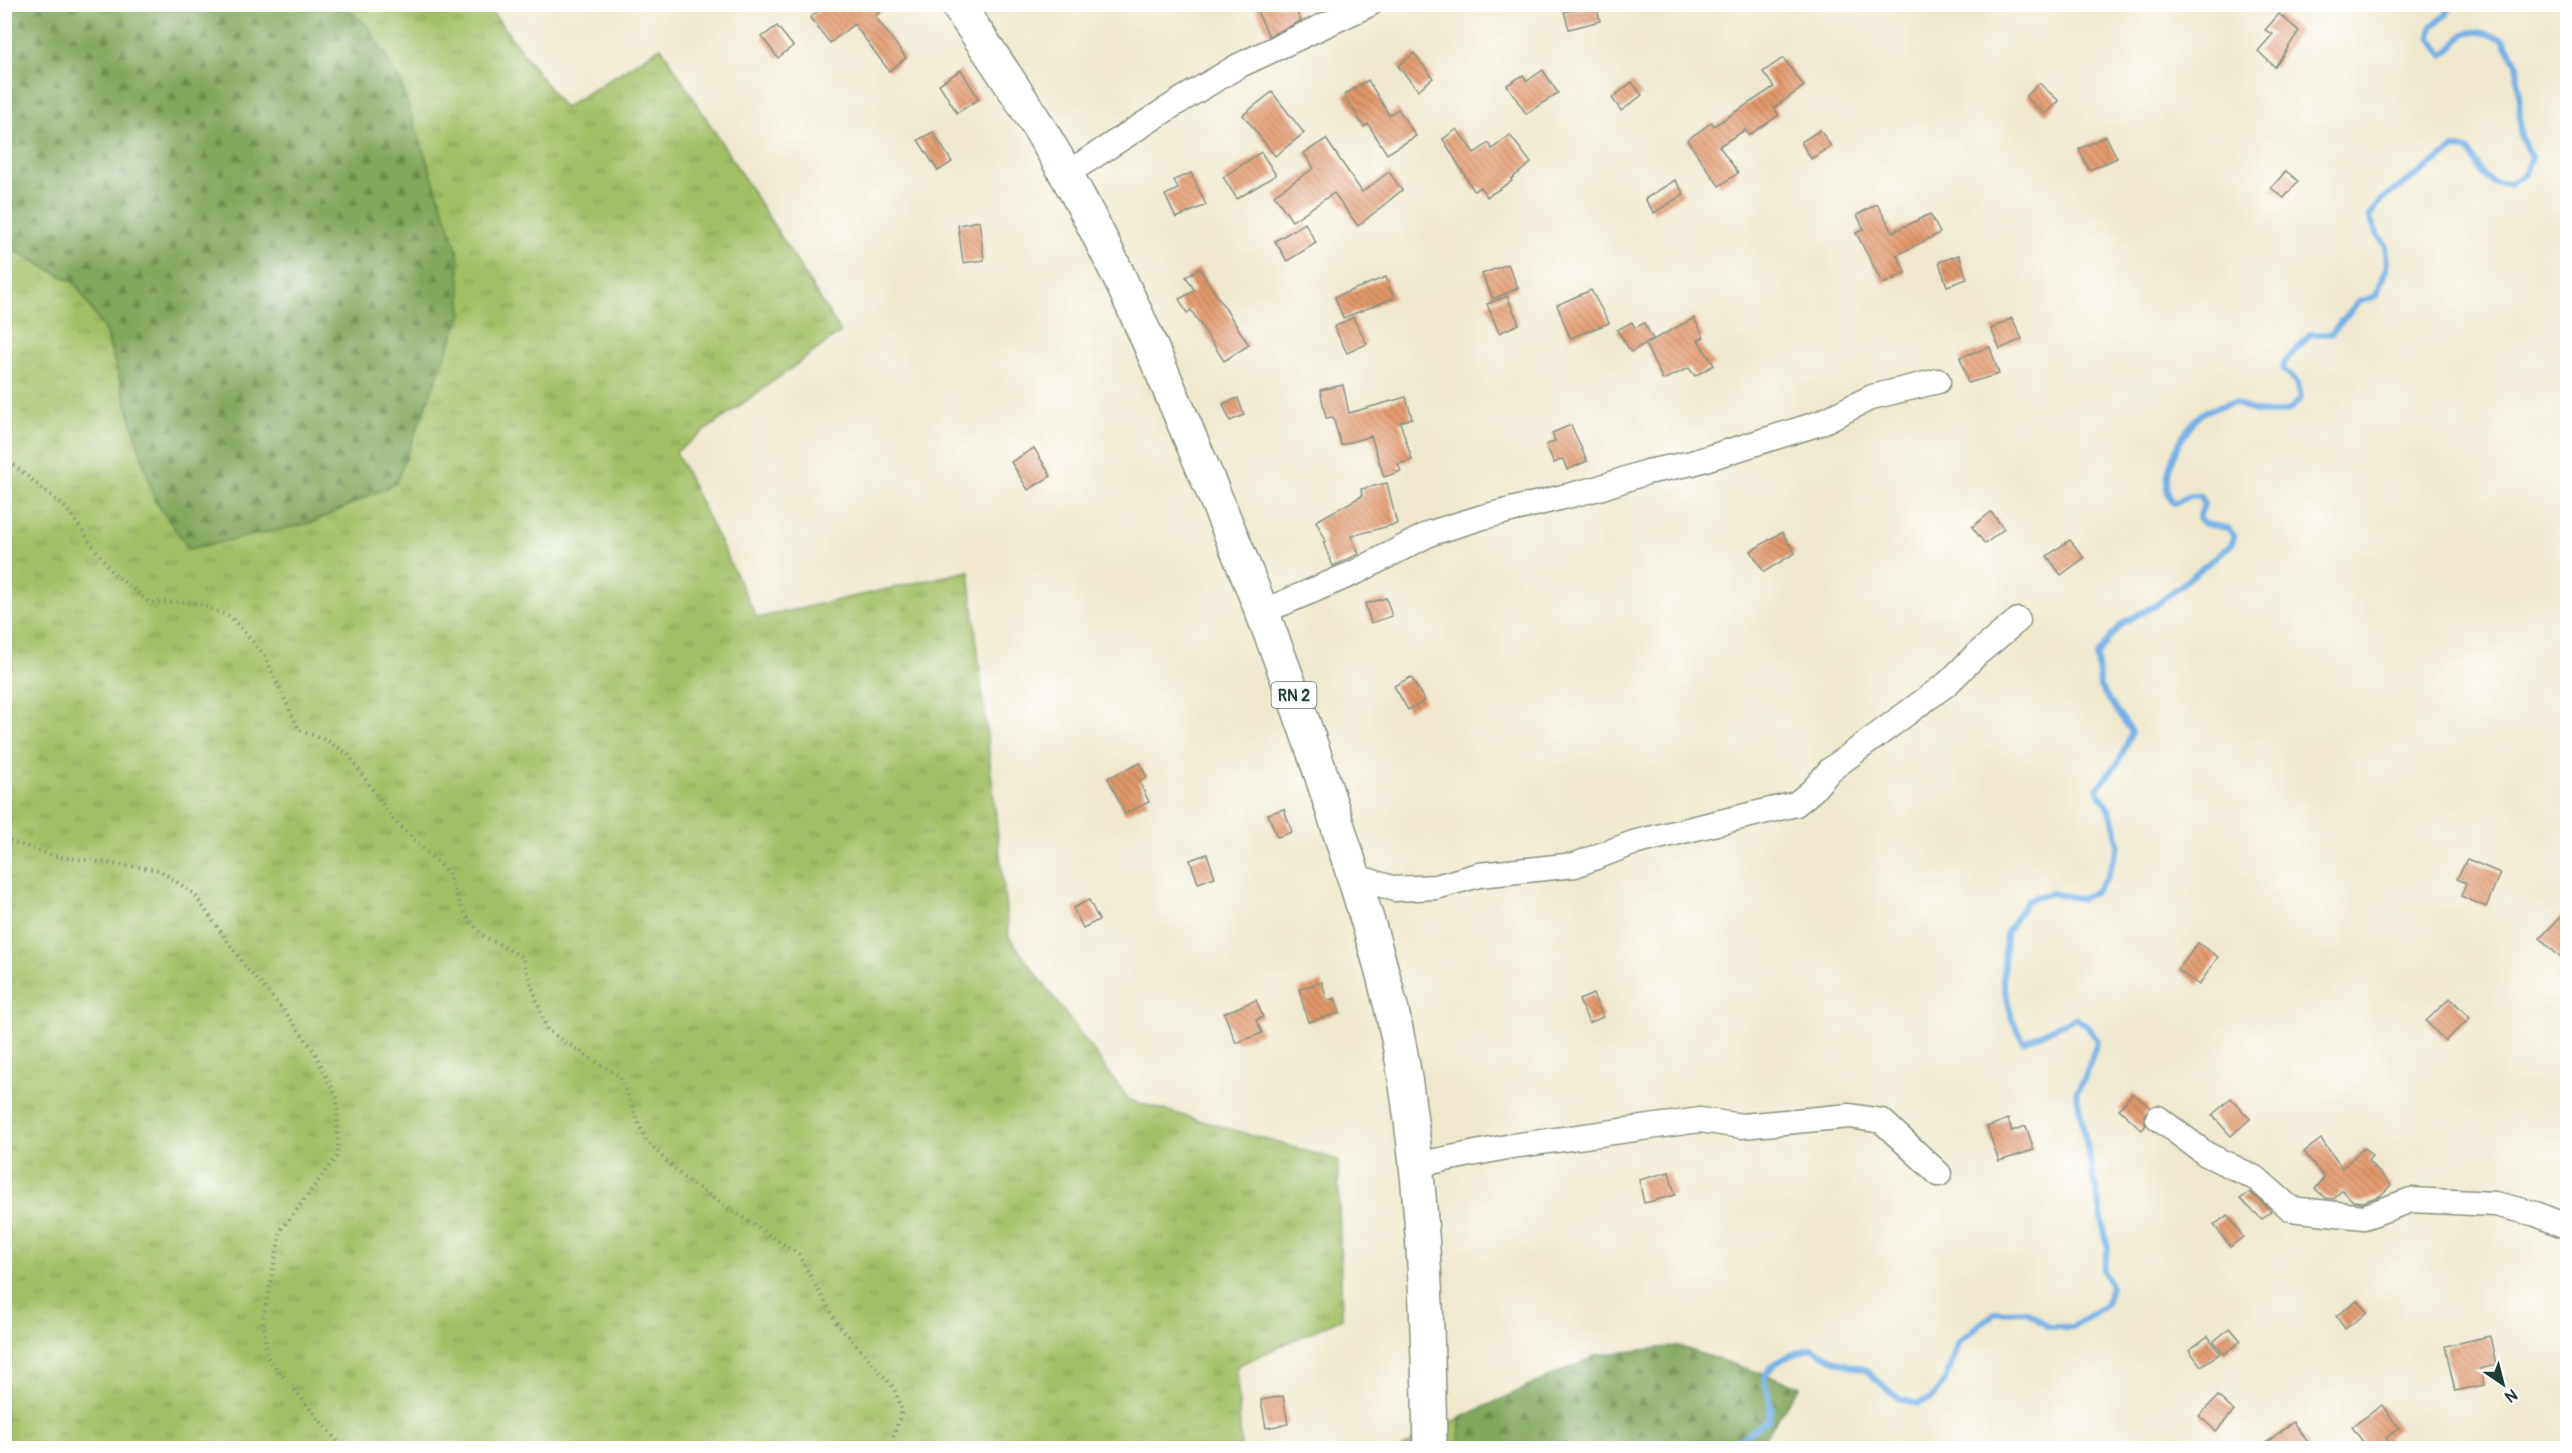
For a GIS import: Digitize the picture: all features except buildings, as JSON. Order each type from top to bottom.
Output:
[{"type":"main road","name":"RN 2","points":[[957,4],[997,63],[1066,174],[1147,338],[1262,612],[1305,724],[1354,876],[1393,1016],[1405,1078],[1428,1312],[1430,1449]]},
{"type":"street","points":[[1066,174],[1238,66],[1294,42],[1370,4]]},
{"type":"street","points":[[1262,612],[1356,572],[1431,533],[1483,517],[1599,488],[1647,472],[1692,463],[1820,423],[1872,397],[1938,381]]},
{"type":"street","points":[[1354,876],[1395,889],[1436,887],[1479,875],[1575,865],[1633,843],[1796,804],[1813,790],[1830,770],[1948,683],[1976,655],[2018,620]]},
{"type":"street","points":[[1415,1165],[1512,1146],[1700,1120],[1742,1126],[1850,1116],[1882,1121],[1939,1174]]},
{"type":"street","points":[[2158,1118],[2206,1154],[2257,1179],[2291,1209],[2364,1217],[2410,1200],[2495,1204],[2536,1214],[2568,1227]]},
{"type":"path","points":[[4,456],[66,508],[111,571],[149,602],[194,602],[231,617],[264,655],[299,730],[328,741],[348,754],[393,819],[448,873],[463,910],[482,935],[522,957],[547,1030],[620,1077],[646,1140],[686,1180],[798,1254],[837,1323],[894,1388],[902,1410],[890,1449]]},
{"type":"path","points":[[4,840],[54,856],[159,870],[194,894],[245,966],[282,1008],[314,1051],[338,1098],[338,1155],[281,1230],[263,1319],[267,1357],[343,1449]]},
{"type":"green space","points":[[4,5],[342,5],[369,27],[400,82],[458,252],[462,313],[396,483],[311,523],[189,549],[155,501],[106,333],[75,283],[5,245]]},
{"type":"green space","points":[[342,5],[487,5],[564,108],[661,47],[841,332],[676,452],[757,618],[969,571],[1009,937],[1129,1100],[1338,1160],[1342,1318],[1237,1366],[1241,1448],[5,1448],[4,245],[75,283],[106,333],[155,501],[369,27]]},
{"type":"green space","points":[[1678,1346],[1800,1386],[1757,1448],[1460,1448],[1460,1418],[1597,1355]]},
{"type":"green space","points":[[1460,1418],[1460,1448],[1401,1448]]},
{"type":"waterway","points":[[1734,1448],[1734,1443],[1769,1419],[1771,1408],[1764,1377],[1773,1365],[1791,1355],[1812,1348],[1840,1363],[1864,1369],[1898,1398],[1917,1404],[1931,1399],[1946,1380],[1958,1342],[1996,1312],[2027,1311],[2048,1327],[2073,1327],[2106,1305],[2111,1286],[2103,1270],[2108,1248],[2076,1092],[2085,1078],[2097,1041],[2087,1025],[2075,1018],[2024,1042],[2012,1019],[2003,981],[2006,934],[2027,900],[2051,893],[2082,899],[2097,890],[2106,879],[2119,845],[2113,818],[2097,788],[2118,763],[2132,732],[2100,687],[2097,656],[2124,622],[2156,605],[2232,544],[2234,536],[2228,528],[2205,524],[2199,518],[2204,504],[2201,496],[2191,495],[2174,503],[2168,495],[2167,483],[2173,456],[2188,430],[2203,413],[2234,402],[2251,410],[2278,413],[2287,410],[2301,398],[2298,384],[2283,369],[2284,363],[2310,334],[2331,334],[2358,302],[2376,296],[2387,267],[2386,245],[2377,234],[2369,216],[2381,200],[2455,148],[2468,149],[2484,176],[2492,182],[2509,184],[2525,174],[2532,158],[2521,137],[2517,64],[2503,39],[2481,32],[2470,32],[2460,37],[2443,55],[2430,37],[2432,26],[2447,14],[2450,4]]}]
